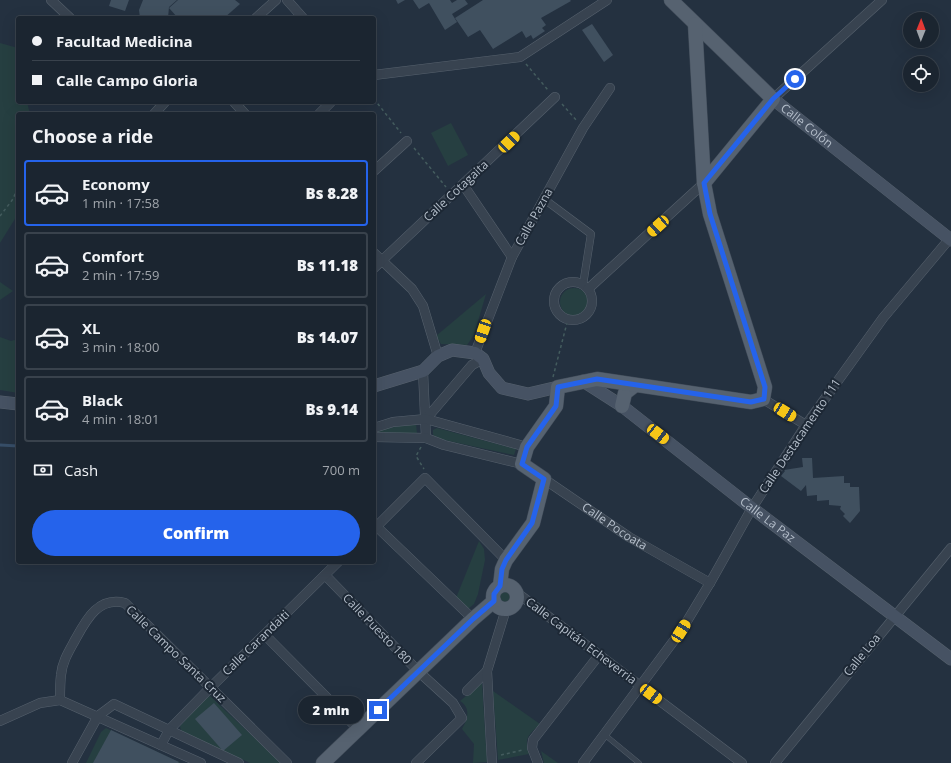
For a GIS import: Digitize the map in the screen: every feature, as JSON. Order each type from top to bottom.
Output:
[{"type":"main road","name":"Calle Colón","points":[[671,0],[773,99],[950,239]]},
{"type":"main road","points":[[376,385],[423,371],[438,356],[452,350],[479,356],[489,373],[502,388],[528,394],[597,379],[634,386],[751,402],[764,399],[765,387],[710,214],[704,183],[695,24]]},
{"type":"main road","points":[[704,183],[773,99]]},
{"type":"main road","name":"Calle La Paz","points":[[583,381],[622,406],[752,508],[951,659]]},
{"type":"main road","points":[[622,406],[625,393],[634,386]]},
{"type":"main road","points":[[522,464],[527,447],[556,406],[554,388]]},
{"type":"main road","points":[[0,402],[16,404]]},
{"type":"main road","name":"Calle Pocoata","points":[[522,464],[544,479]]},
{"type":"main road","points":[[500,586],[510,586],[516,592],[516,603],[506,609],[499,607],[494,601],[494,594],[500,586],[502,569],[506,560],[532,523],[544,479]]},
{"type":"main road","points":[[323,763],[473,619],[494,601]]},
{"type":"street","points":[[51,0],[68,16]]},
{"type":"street","points":[[258,16],[276,0]]},
{"type":"street","points":[[287,0],[301,16]]},
{"type":"street","points":[[376,75],[520,57],[607,0]]},
{"type":"street","points":[[773,99],[882,0]]},
{"type":"street","name":"Calle Pazna","points":[[479,356],[512,256],[584,128],[610,88]]},
{"type":"street","name":"Calle Cotagaita","points":[[376,266],[464,186],[555,97]]},
{"type":"street","points":[[236,104],[243,112]]},
{"type":"street","points":[[321,112],[329,104]]},
{"type":"street","points":[[376,169],[407,140]]},
{"type":"street","points":[[585,287],[704,183]]},
{"type":"street","points":[[464,186],[512,256]]},
{"type":"street","points":[[544,199],[591,234],[585,287],[592,300],[589,312],[580,319],[568,319],[558,312],[555,306],[556,294],[564,285],[577,283],[585,287]]},
{"type":"street","name":"Calle Destacamento 111","points":[[583,763],[681,631],[752,508],[806,425],[883,318],[950,239]]},
{"type":"street","points":[[376,255],[412,289],[424,306],[438,356]]},
{"type":"street","points":[[426,419],[479,356]]},
{"type":"street","points":[[423,371],[426,438]]},
{"type":"street","points":[[764,399],[806,425]]},
{"type":"street","points":[[376,427],[393,422],[426,419],[527,447]]},
{"type":"street","points":[[376,437],[426,438],[444,445],[522,464]]},
{"type":"street","points":[[376,527],[425,478],[506,560]]},
{"type":"street","name":"Calle Pocoata","points":[[544,479],[629,537],[710,583]]},
{"type":"street","points":[[376,529],[473,619]]},
{"type":"street","name":"Calle Loa","points":[[775,763],[893,616],[951,548]]},
{"type":"street","name":"Calle Carandaiti","points":[[161,745],[169,730],[336,564]]},
{"type":"street","name":"Calle Puesto 180","points":[[325,575],[419,672],[453,703],[462,718],[416,763]]},
{"type":"street","name":"Calle Capitán Echeverria","points":[[516,592],[742,763]]},
{"type":"street","name":"Calle Campo Santa Cruz","points":[[60,700],[61,674],[66,657],[87,617],[96,609],[108,602],[117,601],[125,603],[287,763]]},
{"type":"street","points":[[492,760],[487,671],[506,609]]},
{"type":"street","points":[[265,635],[358,729]]},
{"type":"street","points":[[538,763],[532,748],[533,740],[599,655]]},
{"type":"street","points":[[467,691],[487,671]]},
{"type":"street","points":[[0,721],[40,703],[60,700],[201,763]]},
{"type":"street","points":[[72,763],[98,716],[114,704],[239,763]]},
{"type":"lane","points":[[605,735],[639,763]]},
{"type":"path","points":[[0,216],[13,199],[16,192]]},
{"type":"path","points":[[554,388],[568,319]]},
{"type":"path","points":[[425,478],[427,473],[416,456],[426,438]]},
{"type":"path","points":[[492,760],[532,748]]},
{"type":"green space","points":[[0,43],[16,47],[16,104],[28,104],[30,112],[16,112],[16,217],[0,243]]},
{"type":"green space","points":[[451,123],[468,155],[448,166],[431,133]]},
{"type":"green space","points":[[0,282],[13,291],[0,300]]},
{"type":"green space","points":[[574,288],[584,292],[588,302],[584,312],[574,316],[564,312],[560,302],[564,292]]},
{"type":"green space","points":[[486,294],[474,335],[467,345],[441,344],[436,336]]},
{"type":"green space","points":[[0,337],[11,341],[16,340],[16,393],[0,390]]},
{"type":"green space","points":[[416,423],[417,434],[377,432],[378,430]]},
{"type":"green space","points":[[437,428],[516,449],[514,455],[435,438],[433,430]]},
{"type":"green space","points":[[479,541],[484,549],[485,560],[478,594],[474,604],[468,609],[456,598]]},
{"type":"green space","points":[[505,589],[512,594],[513,597],[508,604],[505,605],[498,600],[497,597],[502,590]]},
{"type":"green space","points":[[482,683],[487,762],[473,763],[474,744],[462,729],[467,718],[467,710],[460,701]]},
{"type":"green space","points":[[493,691],[540,724],[528,737],[527,744],[529,754],[498,760]]},
{"type":"green space","points":[[210,696],[281,763],[250,763],[181,731],[180,726],[204,700]]},
{"type":"green space","points":[[106,728],[181,763],[86,763],[101,732]]},
{"type":"green space","points":[[541,751],[558,763],[544,763]]},
{"type":"building","points":[[111,0],[129,0],[125,11],[109,6]]},
{"type":"building","points":[[143,0],[177,0],[169,7],[168,16],[140,16],[139,10]]},
{"type":"building","points":[[178,0],[235,0],[240,4],[226,16],[176,16],[169,8]]},
{"type":"building","points":[[396,0],[405,0],[398,4]]},
{"type":"building","points":[[413,0],[450,0],[452,3],[457,0],[465,0],[468,4],[452,14],[457,22],[445,30],[429,3],[419,9]]},
{"type":"building","points":[[483,0],[571,1],[541,18],[546,25],[542,28],[545,31],[533,39],[531,35],[526,38],[522,31],[493,49],[480,30],[468,37],[455,18]]},
{"type":"building","points":[[592,24],[613,55],[604,62],[582,30]]},
{"type":"building","points":[[802,458],[812,458],[813,478],[844,476],[844,483],[850,483],[850,487],[859,487],[860,511],[850,523],[843,516],[845,514],[840,509],[841,506],[829,505],[829,500],[817,501],[817,495],[807,496],[806,485],[801,491],[781,476],[785,471],[784,470],[803,467]]},
{"type":"building","points":[[214,703],[242,735],[223,751],[195,719]]},
{"type":"building","points":[[111,730],[179,762],[93,763]]},
{"type":"waterway","points":[[0,445],[16,446]]},
{"type":"route","points":[[378,710],[473,619],[494,601],[494,594],[500,586],[502,569],[506,560],[532,523],[544,479],[522,464],[527,447],[556,406],[558,387],[597,379],[634,386],[751,402],[764,399],[765,387],[710,214],[704,183],[773,99],[795,79]]}]
